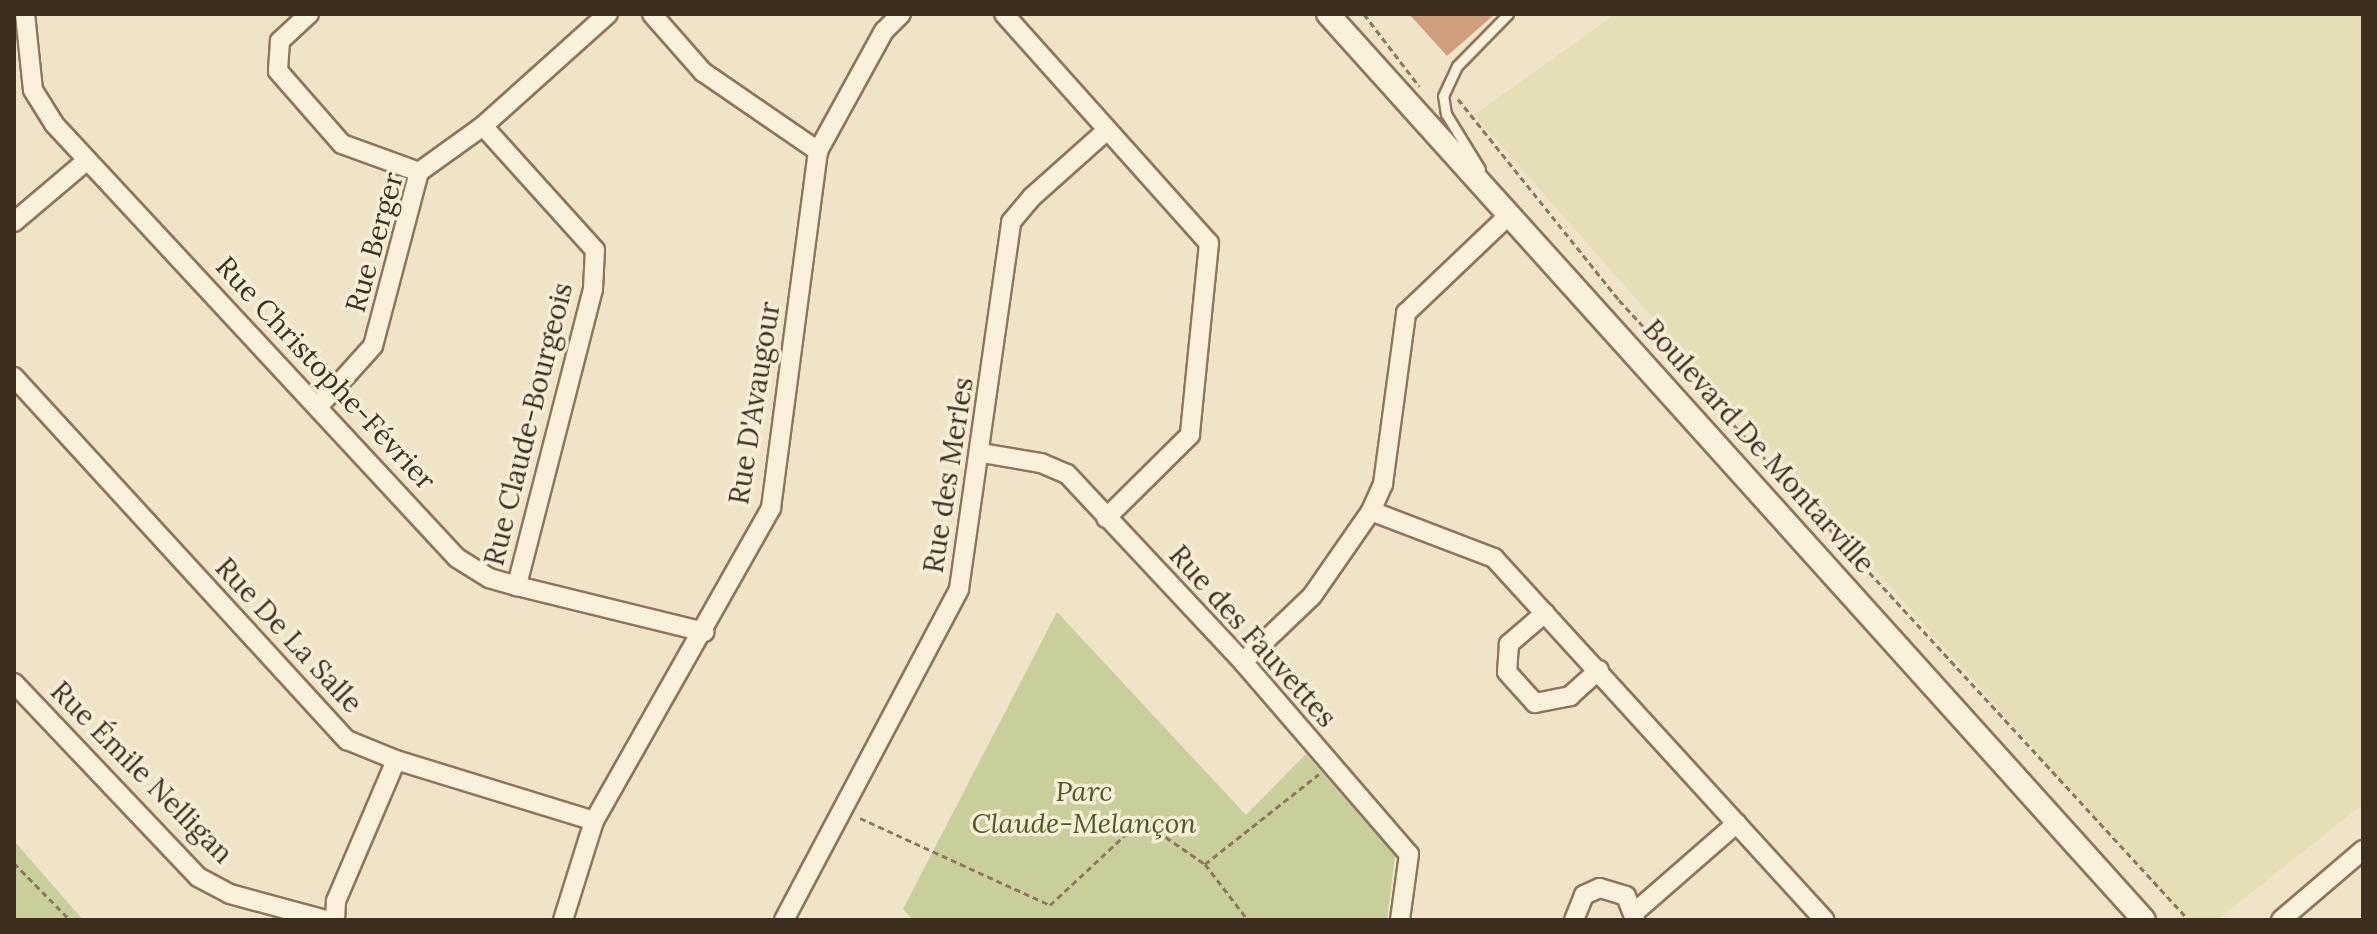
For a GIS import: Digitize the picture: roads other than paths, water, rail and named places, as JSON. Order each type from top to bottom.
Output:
[{"type":"street","name":"Rue Christophe-Février","points":[[25,14],[33,90],[85,162],[150,224],[457,558],[489,578],[704,632]]},
{"type":"street","points":[[309,14],[280,41],[278,71],[342,144],[419,172]]},
{"type":"street","name":"Rue Berger","points":[[318,407],[373,346],[419,172],[483,126],[608,14]]},
{"type":"street","points":[[652,14],[703,72],[744,105],[818,151]]},
{"type":"street","name":"Rue D'Avaugour","points":[[563,920],[594,821],[704,632],[771,508],[818,151],[884,31],[901,14]]},
{"type":"street","points":[[1004,14],[1105,132],[1209,243],[1190,435],[1106,518]]},
{"type":"street","name":"Boulevard De Montarville","points":[[1328,14],[2144,920]]},
{"type":"street","name":"Rue Claude-Bourgeois","points":[[483,126],[595,250],[593,289],[517,586]]},
{"type":"street","name":"Rue des Merles","points":[[784,920],[959,589],[982,453],[1011,222],[1032,197],[1105,132]]},
{"type":"street","points":[[14,222],[85,162]]},
{"type":"street","points":[[1243,662],[1312,596],[1371,511],[1383,484],[1406,313],[1510,214]]},
{"type":"street","name":"Rue De La Salle","points":[[14,377],[347,740],[396,760],[594,821]]},
{"type":"street","name":"Rue des Fauvettes","points":[[982,453],[1031,461],[1067,474],[1243,662],[1409,854],[1400,920]]},
{"type":"street","points":[[1371,511],[1494,558],[1824,920]]},
{"type":"street","points":[[1545,613],[1509,644],[1507,672],[1535,703],[1570,696],[1599,670]]},
{"type":"street","name":"Rue Émile Nelligan","points":[[14,683],[198,877],[230,894],[326,920]]},
{"type":"street","points":[[335,920],[336,901],[396,760]]},
{"type":"street","points":[[1574,920],[1584,895],[1600,888],[1626,896],[1635,916],[1737,823]]},
{"type":"street","points":[[2281,920],[2363,850]]},
{"type":"lane","points":[[1491,194],[1446,114],[1443,96],[1457,66],[1508,14]]},
{"type":"park label","name":"Parc Claude-Melançon","points":[[1084,807]]}]
